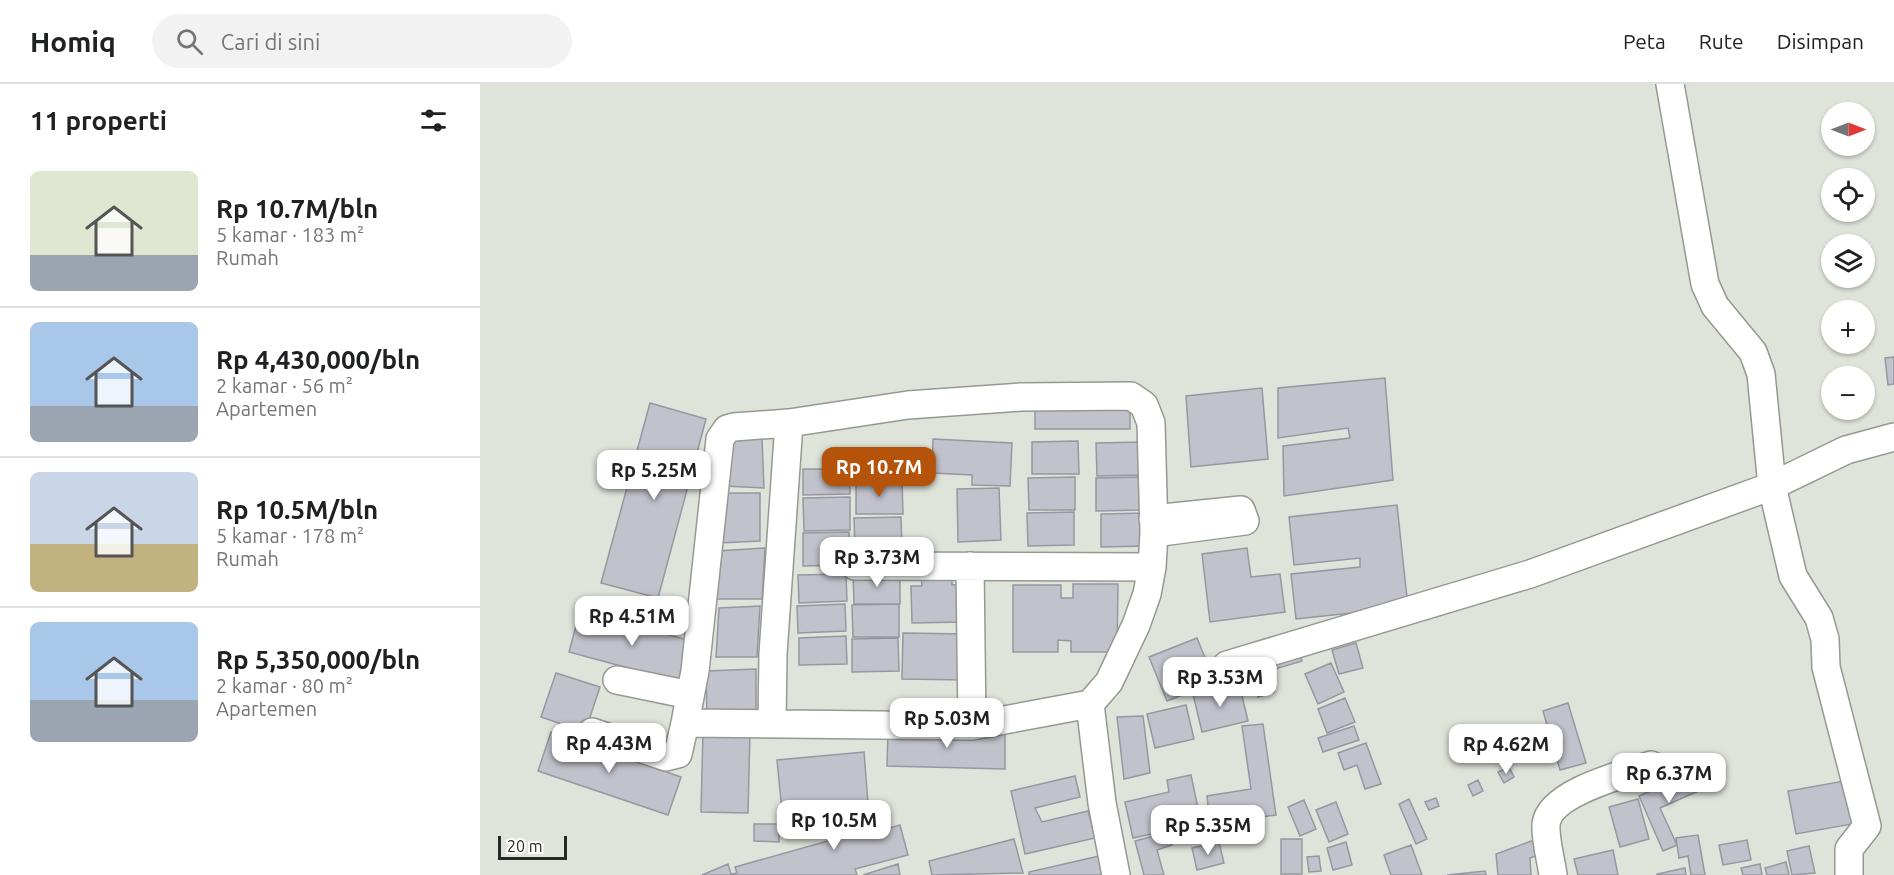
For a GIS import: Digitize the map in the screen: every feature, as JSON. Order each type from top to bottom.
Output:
[{"type":"street","points":[[1670,84],[1705,284],[1715,306],[1753,352],[1761,374],[1772,486],[1793,576],[1819,618],[1825,639],[1826,667],[1867,826],[1849,849],[1849,875]]},
{"type":"street","points":[[592,732],[666,757],[678,754],[690,695],[720,440],[727,429],[789,423],[908,405],[1021,397],[1131,396],[1144,405],[1151,423],[1152,567],[1147,594],[1136,625],[1109,682],[1102,693],[1090,704],[972,726],[685,723]]},
{"type":"street","points":[[772,724],[772,665],[789,423]]},
{"type":"street","points":[[1227,665],[1530,574],[1772,486],[1840,452],[1894,437]]},
{"type":"street","points":[[855,566],[1152,567]]},
{"type":"street","points":[[970,566],[972,726]]},
{"type":"street","points":[[617,680],[690,695]]},
{"type":"street","points":[[1090,704],[1102,803],[1116,875]]},
{"type":"street","points":[[1553,875],[1546,824],[1551,811],[1566,798],[1593,785],[1651,765]]},
{"type":"building","points":[[1894,357],[1894,384],[1888,385],[1885,358]]},
{"type":"building","points":[[1385,378],[1393,480],[1284,496],[1283,446],[1350,438],[1348,428],[1278,438],[1278,388]]},
{"type":"building","points":[[1262,388],[1268,459],[1191,467],[1186,396]]},
{"type":"building","points":[[650,403],[706,419],[658,598],[601,583]]},
{"type":"building","points":[[1035,408],[1130,408],[1130,429],[1035,429]]},
{"type":"building","points":[[726,438],[762,438],[764,488],[725,486]]},
{"type":"building","points":[[933,439],[1012,443],[1010,486],[972,485],[972,475],[932,473]]},
{"type":"building","points":[[1078,441],[1079,474],[1032,474],[1032,442]]},
{"type":"building","points":[[1143,442],[1144,475],[1097,476],[1096,443]]},
{"type":"building","points":[[907,448],[907,481],[860,482],[860,449]]},
{"type":"building","points":[[803,469],[849,469],[850,494],[803,495]]},
{"type":"building","points":[[1075,477],[1075,510],[1029,510],[1028,478]]},
{"type":"building","points":[[1143,477],[1143,510],[1096,511],[1096,478]]},
{"type":"building","points":[[902,481],[903,514],[856,514],[856,482]]},
{"type":"building","points":[[999,488],[1001,540],[958,542],[957,489]]},
{"type":"building","points":[[719,493],[760,493],[760,541],[719,543]]},
{"type":"building","points":[[850,497],[850,530],[804,531],[803,498]]},
{"type":"building","points":[[1397,505],[1408,607],[1296,619],[1291,574],[1360,567],[1360,558],[1294,565],[1289,517]]},
{"type":"building","points":[[1074,512],[1074,545],[1028,546],[1027,513]]},
{"type":"building","points":[[1147,513],[1148,546],[1101,547],[1101,514]]},
{"type":"building","points":[[901,517],[902,550],[855,550],[854,518]]},
{"type":"building","points":[[849,532],[850,565],[803,566],[803,533]]},
{"type":"building","points":[[765,548],[762,599],[717,599],[717,551]]},
{"type":"building","points":[[1247,548],[1251,577],[1280,574],[1285,612],[1210,622],[1202,554]]},
{"type":"building","points":[[900,571],[900,604],[854,604],[853,572]]},
{"type":"building","points":[[846,574],[847,601],[799,603],[798,575]]},
{"type":"building","points":[[921,577],[952,577],[952,585],[962,584],[963,622],[912,623],[911,586],[922,586]]},
{"type":"building","points":[[1073,584],[1118,584],[1117,652],[1071,652],[1071,641],[1058,640],[1058,652],[1013,652],[1013,585],[1061,585],[1061,598],[1073,598]]},
{"type":"building","points":[[845,604],[846,631],[798,633],[797,606]]},
{"type":"building","points":[[899,604],[899,637],[853,637],[852,605]]},
{"type":"building","points":[[760,606],[757,657],[716,657],[719,608]]},
{"type":"building","points":[[580,611],[695,642],[684,683],[569,652]]},
{"type":"building","points":[[903,633],[966,634],[966,680],[902,679]]},
{"type":"building","points":[[846,636],[847,664],[799,665],[799,638]]},
{"type":"building","points":[[898,638],[899,671],[852,672],[852,639]]},
{"type":"building","points":[[1197,638],[1215,682],[1167,701],[1149,657]]},
{"type":"building","points":[[1356,643],[1363,668],[1339,674],[1332,650]]},
{"type":"building","points":[[1299,650],[1302,661],[1268,671],[1274,692],[1258,697],[1249,666]]},
{"type":"building","points":[[1331,663],[1344,692],[1318,704],[1305,674]]},
{"type":"building","points":[[756,669],[756,720],[707,719],[706,671]]},
{"type":"building","points":[[556,673],[600,687],[585,732],[541,717]]},
{"type":"building","points":[[1239,683],[1248,721],[1202,732],[1193,694]]},
{"type":"building","points":[[1345,698],[1355,722],[1327,733],[1318,709]]},
{"type":"building","points":[[1568,703],[1586,763],[1560,770],[1543,711]]},
{"type":"building","points":[[1186,705],[1194,739],[1155,748],[1147,714]]},
{"type":"building","points":[[1143,716],[1150,773],[1124,779],[1117,717]]},
{"type":"building","points":[[1263,724],[1276,815],[1210,824],[1207,796],[1251,789],[1242,726]]},
{"type":"building","points":[[1354,726],[1359,740],[1323,752],[1318,738]]},
{"type":"building","points":[[703,730],[750,731],[748,813],[701,812]]},
{"type":"building","points":[[888,730],[1005,732],[1005,769],[887,766]]},
{"type":"building","points":[[551,732],[681,777],[668,815],[538,771]]},
{"type":"building","points":[[1366,743],[1381,784],[1365,789],[1357,765],[1344,770],[1338,753]]},
{"type":"building","points":[[864,752],[868,803],[782,811],[777,760]]},
{"type":"building","points":[[1509,767],[1514,777],[1504,783],[1498,772]]},
{"type":"building","points":[[1697,770],[1705,788],[1660,808],[1677,845],[1663,851],[1639,796]]},
{"type":"building","points":[[1191,775],[1201,823],[1133,838],[1125,802],[1169,792],[1167,780]]},
{"type":"building","points":[[1075,776],[1080,797],[1035,808],[1042,822],[1088,811],[1095,838],[1025,854],[1011,791]]},
{"type":"building","points":[[1478,780],[1483,791],[1473,796],[1468,785]]},
{"type":"building","points":[[1844,781],[1852,824],[1796,834],[1788,791]]},
{"type":"building","points":[[1436,798],[1439,806],[1429,810],[1425,802]]},
{"type":"building","points":[[1409,799],[1427,839],[1416,844],[1399,804]]},
{"type":"building","points":[[1638,799],[1649,839],[1620,847],[1609,807]]},
{"type":"building","points":[[1304,800],[1316,829],[1300,836],[1288,807]]},
{"type":"building","points":[[1336,802],[1348,834],[1329,842],[1316,810]]},
{"type":"building","points":[[875,807],[883,830],[900,825],[908,855],[855,869],[857,875],[702,875],[728,864],[731,874],[737,873],[735,867],[842,837],[836,821]]},
{"type":"building","points":[[754,824],[779,824],[779,842],[754,841]]},
{"type":"building","points":[[1169,832],[1172,845],[1157,850],[1164,875],[1144,875],[1135,841]]},
{"type":"building","points":[[1698,835],[1705,875],[1691,875],[1688,856],[1679,858],[1676,838]]},
{"type":"building","points":[[1014,839],[1023,873],[932,875],[929,861]]},
{"type":"building","points":[[1281,839],[1302,839],[1302,874],[1281,874]]},
{"type":"building","points":[[1534,840],[1538,855],[1530,858],[1531,875],[1498,875],[1496,854]]},
{"type":"building","points":[[1747,840],[1751,860],[1723,865],[1719,845]]},
{"type":"building","points":[[1219,842],[1224,863],[1197,870],[1192,848]]},
{"type":"building","points":[[1346,842],[1352,865],[1333,870],[1327,848]]},
{"type":"building","points":[[1411,845],[1422,875],[1391,875],[1384,855]]},
{"type":"building","points":[[1809,846],[1815,873],[1792,875],[1787,851]]},
{"type":"building","points":[[1613,850],[1618,875],[1578,875],[1574,859]]},
{"type":"building","points":[[1108,854],[1112,875],[1029,875],[1029,872]]},
{"type":"building","points":[[1319,856],[1321,871],[1309,872],[1307,857]]},
{"type":"building","points":[[1786,862],[1789,875],[1767,875],[1765,868]]},
{"type":"building","points":[[898,864],[900,875],[863,875]]},
{"type":"building","points":[[1760,864],[1762,875],[1743,875],[1741,868]]},
{"type":"building","points":[[1685,868],[1686,875],[1657,875],[1657,874]]},
{"type":"building","points":[[1485,871],[1486,875],[1447,875]]}]
